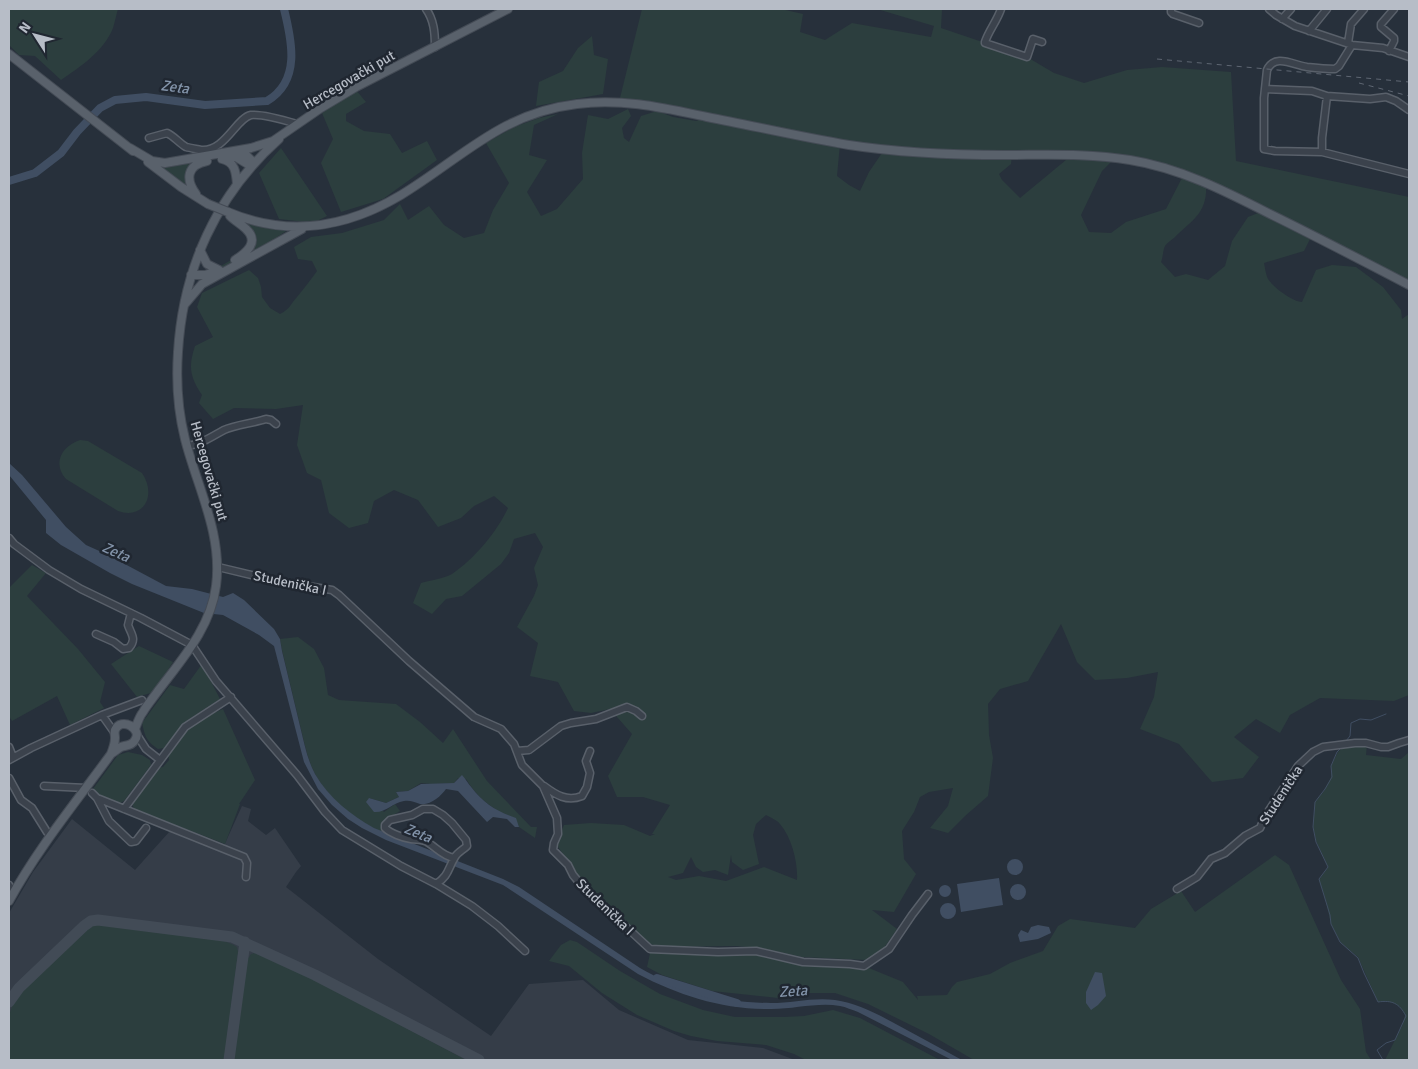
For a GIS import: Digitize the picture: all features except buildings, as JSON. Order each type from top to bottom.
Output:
[{"type":"main road","name":"Hercegovački put","points":[[297,124],[356,87],[508,9]]},
{"type":"main road","points":[[9,54],[198,198],[241,218],[265,224],[284,227],[306,227],[341,221],[362,214],[383,205],[405,192],[493,132],[526,116],[568,105],[591,102],[617,102],[654,106],[813,139],[884,150],[951,155],[1089,155],[1149,163],[1177,171],[1216,187],[1409,285]]},
{"type":"main road","points":[[252,164],[297,124]]},
{"type":"main road","points":[[130,148],[152,161],[164,164],[234,152],[278,139]]},
{"type":"main road","points":[[234,152],[245,154],[252,164]]},
{"type":"main road","points":[[198,198],[190,183],[191,171],[200,162],[234,157],[252,164]]},
{"type":"main road","points":[[220,158],[228,161],[233,166],[237,184]]},
{"type":"main road","name":"Hercegovački put","points":[[142,712],[192,645],[205,622],[213,601],[218,567],[217,550],[214,532],[187,446],[180,414],[178,382],[179,341],[191,275],[200,250],[226,200],[252,164]]},
{"type":"main road","points":[[191,275],[205,275],[219,270],[247,252],[252,243],[248,231],[233,219],[228,212]]},
{"type":"main road","points":[[184,306],[202,284],[306,227]]},
{"type":"main road","points":[[200,250],[207,264],[219,270]]},
{"type":"main road","points":[[191,275],[202,284]]},
{"type":"main road","points":[[9,900],[51,834],[89,790],[111,754],[115,736],[124,724],[142,712]]},
{"type":"main road","points":[[111,754],[135,740],[142,712]]},
{"type":"main road","points":[[124,724],[131,726],[136,732]]},
{"type":"main road","points":[[115,736],[118,742],[126,745]]},
{"type":"street","points":[[426,9],[435,33],[435,47]]},
{"type":"street","points":[[1001,9],[998,18],[987,34],[985,43],[1027,57],[1033,39],[1042,42]]},
{"type":"street","points":[[1172,9],[1171,12],[1174,14],[1199,23]]},
{"type":"street","points":[[1269,9],[1282,19],[1309,31],[1350,44],[1383,48],[1409,57]]},
{"type":"street","points":[[1282,19],[1291,9]]},
{"type":"street","points":[[1309,31],[1327,9]]},
{"type":"street","points":[[1364,9],[1351,24],[1350,44],[1339,66],[1335,69],[1304,67],[1284,61],[1274,62],[1269,66],[1264,98],[1264,150],[1322,152],[1409,174]]},
{"type":"street","points":[[1389,51],[1394,38],[1381,28],[1381,24],[1394,9]]},
{"type":"street","points":[[1265,89],[1312,91],[1327,96],[1370,99],[1386,97],[1409,110]]},
{"type":"street","points":[[1322,152],[1327,96]]},
{"type":"street","name":"Hercegovački put","points":[[149,138],[167,133],[185,146],[204,150],[217,145],[245,118],[251,115],[297,124]]},
{"type":"street","points":[[187,446],[215,436],[224,430],[266,419],[276,424]]},
{"type":"street","points":[[9,538],[14,544],[49,570],[192,645],[216,681],[342,830],[472,906],[498,926],[525,952]]},
{"type":"street","name":"Studenička I","points":[[218,567],[276,581],[332,590],[409,661],[474,717],[501,729],[514,744],[522,765],[543,786],[557,818],[558,834],[553,850],[568,865],[573,876],[650,949],[718,952],[756,951],[804,962],[864,966],[889,949],[928,894]]},
{"type":"street","points":[[96,634],[114,642],[119,647],[128,648],[133,641],[128,625],[131,613]]},
{"type":"street","points":[[124,809],[185,727],[231,697]]},
{"type":"street","points":[[9,747],[11,759],[102,715],[142,700]]},
{"type":"street","points":[[517,751],[529,750],[561,726],[596,719],[627,707],[642,716]]},
{"type":"street","points":[[102,715],[115,736]]},
{"type":"street","points":[[107,721],[124,724]]},
{"type":"street","points":[[136,732],[146,749],[160,760]]},
{"type":"street","name":"Studenička","points":[[1177,889],[1197,877],[1211,860],[1225,853],[1245,836],[1260,828],[1266,815],[1298,766],[1308,756],[1323,747],[1366,743],[1388,748],[1409,740]]},
{"type":"street","points":[[126,745],[146,749]]},
{"type":"street","points":[[543,786],[561,798],[582,796],[587,787],[590,772],[586,761],[590,751]]},
{"type":"street","points":[[9,778],[21,800],[32,808],[47,832],[51,834]]},
{"type":"street","points":[[44,786],[89,790],[97,798],[108,821],[131,842],[136,841],[146,828]]},
{"type":"street","points":[[97,798],[244,857],[247,863],[246,877]]},
{"type":"street","points":[[436,884],[442,881],[450,869],[454,858],[468,844],[447,818],[433,809],[423,809],[412,815],[390,820],[385,825],[385,828],[389,831],[407,839],[425,841],[438,851],[454,858]]},
{"type":"street","points":[[9,885],[13,893]]},
{"type":"shaded area","points":[[9,9],[118,9],[113,28],[104,44],[91,58],[61,80],[35,56],[19,55],[9,45]]},
{"type":"shaded area","points":[[642,9],[781,9],[803,14],[800,32],[825,40],[852,23],[931,37],[934,26],[877,9],[942,9],[941,28],[1027,57],[1054,73],[1084,83],[1127,70],[1162,67],[1231,72],[1236,161],[1409,197],[1409,285],[1312,235],[1304,251],[1264,263],[1267,277],[1271,283],[1288,297],[1302,302],[1316,270],[1332,265],[1356,267],[1383,287],[1401,310],[1402,319],[1409,314],[1409,695],[1394,701],[1320,698],[1290,715],[1280,733],[1256,719],[1234,737],[1259,757],[1243,778],[1212,782],[1179,744],[1140,729],[1154,697],[1158,672],[1127,678],[1095,680],[1077,662],[1061,624],[1028,681],[1000,689],[988,704],[989,735],[993,758],[988,796],[948,833],[930,828],[948,806],[953,788],[929,792],[920,797],[914,812],[902,831],[904,859],[916,874],[894,912],[872,910],[897,929],[884,948],[867,960],[802,957],[761,948],[735,946],[660,947],[648,943],[577,874],[556,844],[564,825],[591,823],[624,825],[650,836],[655,834],[652,834],[670,805],[643,797],[617,797],[608,776],[632,734],[610,709],[591,713],[574,711],[558,682],[530,676],[538,643],[517,627],[538,585],[534,568],[543,547],[535,533],[514,539],[509,553],[501,564],[462,596],[446,599],[432,614],[413,603],[421,583],[448,576],[460,568],[491,535],[508,508],[494,496],[474,506],[461,518],[438,527],[418,500],[394,490],[374,501],[368,523],[349,528],[329,513],[321,480],[307,473],[297,445],[303,405],[276,409],[234,408],[213,419],[199,403],[202,395],[191,372],[191,360],[195,346],[213,337],[197,307],[202,293],[249,270],[258,278],[262,297],[270,308],[280,314],[290,307],[317,271],[312,261],[298,259],[294,247],[311,237],[342,233],[384,220],[400,204],[408,220],[429,206],[444,225],[464,238],[484,233],[493,210],[509,183],[486,143],[514,127],[539,118],[558,114],[534,125],[529,155],[547,160],[527,192],[541,216],[557,209],[583,179],[582,153],[588,115],[608,119],[628,109],[631,116],[622,128],[624,138],[629,142],[641,116],[657,111],[673,117],[696,121],[707,117],[619,102]],"holes":[[[840,144],[884,150],[869,172],[860,191],[837,176]],[[1012,154],[1072,155],[1020,198],[1002,180],[999,174],[1011,164]],[[1115,158],[1184,174],[1166,209],[1126,222],[1111,233],[1089,232],[1081,215],[1102,171]],[[1206,183],[1263,211],[1248,217],[1232,241],[1225,266],[1208,280],[1186,274],[1175,277],[1161,262],[1164,248],[1198,215],[1205,202]],[[766,815],[779,823],[788,836],[793,851],[797,880],[764,867],[726,881],[699,876],[676,880],[668,877],[683,873],[691,857],[696,867],[703,872],[715,870],[728,875],[731,855],[732,862],[743,870],[759,864],[753,835],[756,824]]]},
{"type":"shaded area","points":[[592,36],[594,55],[608,59],[603,94],[536,106],[539,82],[563,71],[578,48]]},
{"type":"shaded area","points":[[356,90],[366,102],[346,114],[346,121],[364,131],[390,134],[402,153],[427,141],[437,160],[383,199],[341,212],[321,163],[333,139],[322,113]]},
{"type":"shaded area","points":[[281,148],[327,216],[313,223],[279,219],[259,173]]},
{"type":"shaded area","points":[[233,153],[197,160],[186,172],[187,187],[156,163]]},
{"type":"shaded area","points":[[237,220],[289,229],[273,240],[205,277],[243,253],[251,243]]},
{"type":"shaded area","points":[[80,440],[88,441],[142,473],[148,489],[148,497],[141,509],[127,513],[118,511],[66,479],[60,467],[61,456],[68,446]]},
{"type":"shaded area","points":[[32,565],[46,573],[27,596],[78,649],[105,682],[100,702],[104,708],[70,725],[57,696],[12,721],[9,716],[9,588]]},
{"type":"shaded area","points":[[298,637],[314,649],[324,668],[328,695],[339,700],[396,704],[443,743],[453,729],[487,781],[531,827],[537,827],[535,838],[519,827],[515,818],[500,812],[487,803],[476,793],[466,779],[458,778],[454,783],[421,783],[408,791],[396,792],[399,797],[386,803],[369,798],[384,812],[395,804],[400,811],[381,823],[382,832],[362,822],[343,808],[320,782],[314,772],[306,749],[280,639]]},
{"type":"shaded area","points":[[139,646],[173,662],[154,692],[137,697],[111,664]]},
{"type":"shaded area","points":[[202,664],[220,699],[188,720],[164,748],[158,749],[147,738],[142,723],[170,685],[184,689]]},
{"type":"shaded area","points":[[223,709],[255,780],[239,804],[225,844],[134,809],[132,803],[157,768],[163,767],[169,760],[168,754],[188,728],[200,719]]},
{"type":"shaded area","points":[[1367,743],[1366,755],[1401,759],[1409,752],[1409,1060],[1385,1060],[1402,1026],[1405,1015],[1398,1005],[1378,1002],[1358,957],[1341,943],[1331,924],[1319,880],[1328,867],[1316,841],[1313,827],[1315,802],[1324,791],[1331,777],[1331,766],[1338,752],[1347,744]]},
{"type":"shaded area","points":[[128,752],[142,755],[150,760],[151,765],[124,801],[118,804],[97,797],[93,789],[118,755]]},
{"type":"shaded area","points":[[242,806],[251,809],[248,821],[266,835],[275,828],[301,866],[286,887],[378,959],[491,1036],[529,984],[583,980],[619,1010],[688,1040],[763,1048],[795,1060],[9,1060],[9,913],[33,872],[72,819],[135,870],[170,831],[222,850]]},
{"type":"shaded area","points":[[1275,855],[1289,865],[1341,980],[1360,1009],[1366,1052],[1371,1060],[974,1060],[929,1034],[868,1004],[835,993],[807,993],[778,998],[712,991],[662,975],[647,967],[651,949],[756,951],[804,962],[864,966],[903,982],[918,1000],[917,996],[947,995],[957,982],[990,974],[1010,963],[1043,951],[1058,926],[1070,919],[1135,928],[1151,909],[1181,891],[1195,912]]},
{"type":"shaded area","points":[[94,925],[191,935],[218,940],[237,947],[238,952],[224,1060],[9,1060],[9,1015],[13,1004],[21,992],[85,929]]},
{"type":"shaded area","points":[[570,940],[577,942],[620,971],[660,994],[703,1010],[735,1017],[784,1017],[804,1016],[833,1010],[860,1018],[940,1060],[806,1060],[766,1045],[717,1041],[674,1031],[637,1015],[602,993],[569,966],[549,961],[561,945]]},
{"type":"shaded area","points":[[255,953],[314,979],[466,1060],[234,1060],[247,960],[251,954]]},
{"type":"water","points":[[9,463],[22,475],[66,527],[86,545],[166,586],[192,589],[223,597],[233,593],[244,600],[274,629],[280,639],[304,744],[312,768],[327,791],[349,812],[365,823],[519,887],[640,968],[671,983],[703,994],[737,1001],[771,1003],[827,999],[845,1002],[880,1016],[962,1060],[952,1060],[858,1012],[842,1006],[822,1005],[776,1009],[750,1008],[717,1003],[684,994],[638,974],[503,885],[386,840],[362,828],[332,805],[318,789],[304,762],[274,646],[259,635],[223,615],[204,613],[132,584],[61,545],[46,533],[46,520],[9,475]]},
{"type":"water","points":[[462,775],[486,803],[516,818],[519,827],[515,827],[507,819],[493,817],[487,822],[458,791],[446,789],[431,802],[420,804],[404,801],[378,812],[374,812],[366,802],[369,798],[386,803],[399,797],[396,792],[408,791],[421,784],[454,783]]},
{"type":"water","points":[[1012,859],[1018,859],[1023,864],[1021,873],[1012,875],[1007,870],[1007,864]]},
{"type":"water","points":[[999,878],[1003,905],[961,912],[957,884]]},
{"type":"water","points":[[1015,884],[1021,884],[1026,889],[1024,898],[1015,900],[1010,895],[1010,889]]},
{"type":"water","points":[[947,885],[950,886],[950,896],[943,897],[940,896],[939,889],[940,886]]},
{"type":"water","points":[[945,903],[951,903],[956,908],[954,917],[945,919],[940,914],[940,908]]},
{"type":"water","points":[[1038,925],[1049,927],[1051,933],[1038,939],[1020,942],[1018,935],[1021,930],[1028,933],[1031,927]]},
{"type":"water","points":[[1095,972],[1102,973],[1106,996],[1091,1010],[1086,1003],[1086,992]]},
{"type":"waterway","name":"Zeta","points":[[9,181],[35,173],[61,153],[77,132],[100,108],[115,100],[146,97],[205,105],[267,101],[278,93],[285,83],[289,72],[291,59],[290,34],[284,9]]},
{"type":"waterway","points":[[1346,741],[1350,736],[1351,723],[1360,719],[1371,720],[1386,714]]},
{"type":"waterway","points":[[1341,748],[1337,752],[1331,766],[1332,777],[1315,802],[1313,827],[1316,842],[1328,867],[1319,879],[1331,924],[1340,942],[1358,958],[1378,1002],[1395,1003],[1406,1016],[1395,1040],[1386,1043],[1377,1050],[1383,1060]]},
{"type":"waterway","name":"Zeta","points":[[657,978],[737,1003]]},
{"type":"taxiway","points":[[9,1002],[19,988],[84,926],[91,921],[98,920],[232,937],[315,975],[479,1060]]},
{"type":"taxiway","points":[[229,1060],[245,942]]},
{"type":"railway","points":[[1157,59],[1409,82]]},
{"type":"railway","points":[[1359,83],[1409,96]]}]
